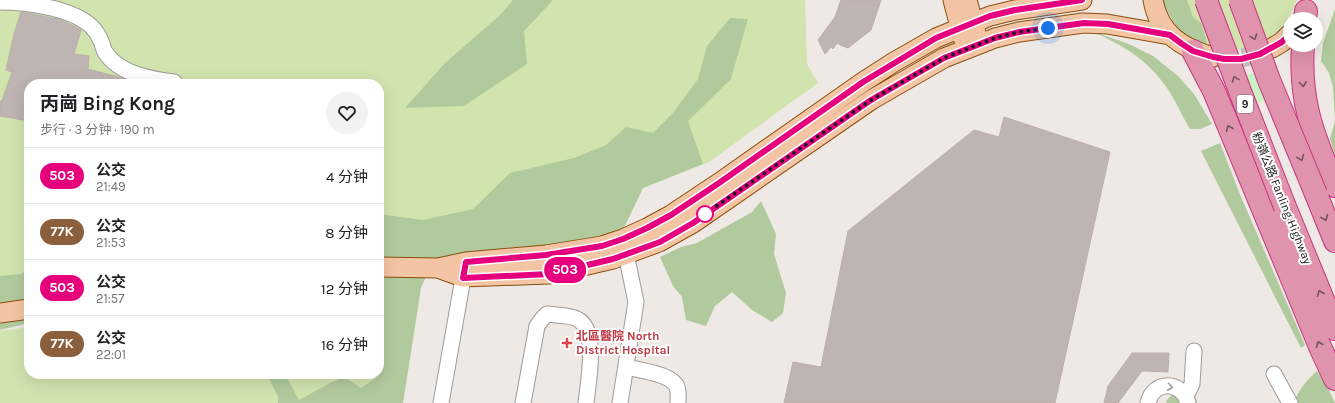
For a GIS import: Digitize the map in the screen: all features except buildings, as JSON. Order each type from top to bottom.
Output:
[{"type":"highway","name":"粉嶺公路 Fanling Highway","points":[[1206,0],[1285,207],[1335,329]]},
{"type":"highway","points":[[1240,0],[1269,80],[1326,190]]},
{"type":"highway","points":[[1303,52],[1302,75],[1305,101],[1310,123],[1320,152],[1335,241]]},
{"type":"highway","points":[[1203,54],[1214,91],[1321,349],[1335,379]]},
{"type":"main road","points":[[953,0],[966,25],[973,47]]},
{"type":"main road","points":[[966,25],[967,0]]},
{"type":"main road","points":[[625,246],[647,228],[671,215],[719,183],[846,94],[901,58],[936,38],[990,16],[1015,10],[1082,0]]},
{"type":"main road","points":[[1153,0],[1160,20],[1170,35],[1182,44],[1203,54]]},
{"type":"main road","points":[[384,267],[464,270],[602,246],[625,246],[660,242],[693,223],[871,100],[944,58],[995,38],[1019,32],[1084,23],[1108,24],[1170,35]]},
{"type":"main road","points":[[1272,48],[1283,41]]},
{"type":"main road","points":[[0,313],[24,310]]},
{"type":"street","points":[[0,2],[46,3],[81,18],[92,27],[101,39],[105,52],[116,64],[135,74],[152,79]]},
{"type":"street","points":[[846,94],[850,101],[857,103],[894,81],[906,80]]},
{"type":"street","points":[[620,403],[636,302],[625,246]]},
{"type":"street","points":[[441,403],[464,270]]},
{"type":"street","points":[[523,403],[537,326],[547,314],[577,318],[587,328],[591,342],[586,403]]},
{"type":"street","points":[[1187,400],[1192,384],[1194,351]]},
{"type":"street","points":[[626,367],[666,377],[677,386],[678,403]]},
{"type":"street","points":[[1274,374],[1290,403]]},
{"type":"street","points":[[1148,403],[1153,392],[1164,386],[1178,388],[1187,400]]},
{"type":"green space","points":[[0,0],[805,0],[807,64],[818,83],[709,162],[643,188],[384,249],[384,79],[24,79],[24,295],[0,298]]},
{"type":"green space","points":[[513,0],[553,0],[524,31],[527,64],[464,106],[405,108],[445,63],[499,16]]},
{"type":"green space","points":[[1161,0],[1187,0],[1193,17],[1201,23],[1207,43],[1201,45],[1179,32]]},
{"type":"green space","points":[[1164,0],[1297,0],[1292,12],[1283,12],[1283,26],[1270,38],[1250,48],[1228,51],[1206,47]]},
{"type":"green space","points":[[1335,9],[1335,121],[1333,87],[1329,73],[1321,61],[1323,43]]},
{"type":"green space","points":[[730,18],[748,19],[731,79],[688,121],[703,164],[643,188],[621,234],[432,263],[421,288],[403,403],[278,403],[278,397],[269,379],[288,379],[299,400],[339,379],[347,379],[361,388],[374,379],[384,379],[384,215],[423,220],[473,209],[510,173],[574,158],[606,145],[626,127],[653,133],[672,114],[698,79],[707,46]]},
{"type":"green space","points":[[1094,32],[1129,44],[1153,56],[1178,76],[1194,94],[1212,124],[1200,129],[1190,129],[1170,93],[1152,69],[1135,55]]},
{"type":"green space","points":[[1272,64],[1284,96],[1236,108],[1242,76],[1254,73]]},
{"type":"green space","points":[[1335,121],[1335,155],[1330,139]]},
{"type":"green space","points":[[1220,143],[1239,192],[1305,345],[1301,348],[1201,151]]},
{"type":"green space","points":[[761,201],[776,234],[774,254],[786,293],[783,313],[772,322],[752,310],[732,292],[715,306],[706,326],[686,320],[682,297],[673,286],[660,257],[681,247],[697,243],[752,212]]},
{"type":"green space","points":[[24,272],[24,324],[0,330],[0,276],[21,274]]},
{"type":"green space","points":[[24,328],[24,379],[383,379],[403,403],[0,403],[0,331]]},
{"type":"green space","points":[[1317,371],[1326,384],[1335,403],[1294,403],[1303,386]]},
{"type":"green space","points":[[1177,389],[1194,391],[1197,403],[1167,403],[1166,401]]},
{"type":"tunnel","points":[[1213,57],[1229,59],[1243,58],[1272,48]]},
{"type":"bus line","name":"503","points":[[1082,0],[1015,10],[990,16],[936,38],[863,82],[671,215],[623,239],[602,246],[546,255],[466,262],[463,278],[549,274],[613,259],[660,242],[693,223],[871,100],[944,58],[995,38],[1019,32],[1084,23],[1108,24],[1170,35],[1193,51],[1224,59],[1241,59],[1260,54],[1283,41]]},
{"type":"place","name":"北區醫院 North District Hospital","points":[[567,343]]},
{"type":"route","points":[[705,214],[871,100],[944,58],[995,38],[1019,32],[1048,28]]}]
